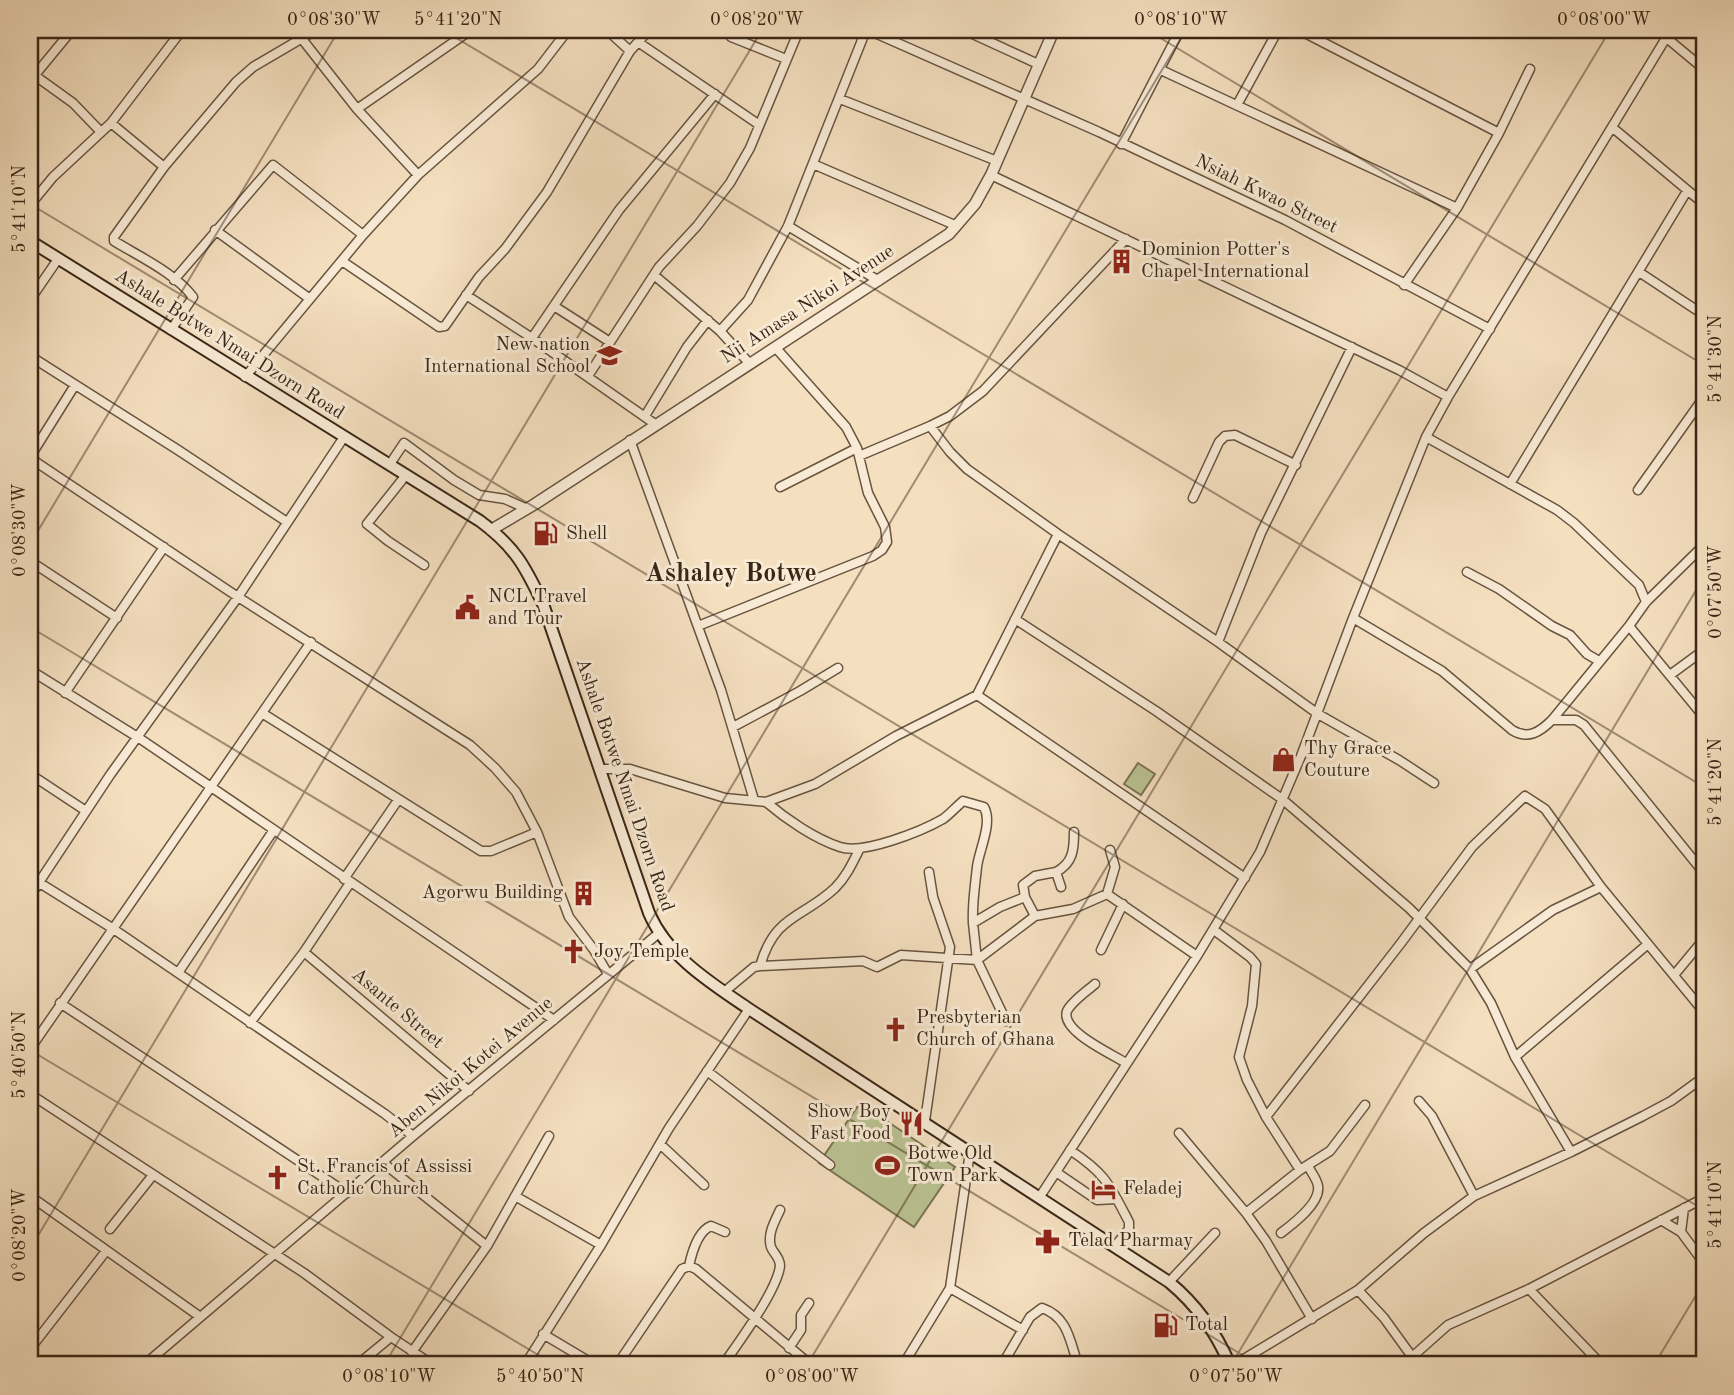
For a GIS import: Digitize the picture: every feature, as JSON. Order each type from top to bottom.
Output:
[{"type":"main road","name":"Ashale Botwe Nmai Dzorn Road","points":[[30,242],[390,464],[491,530],[519,558],[543,604],[629,859],[659,933],[678,956],[749,1009],[1169,1282],[1211,1327],[1232,1365]]},
{"type":"street","points":[[72,30],[31,76],[73,103],[101,132]]},
{"type":"street","points":[[30,205],[53,177],[111,123],[182,30]]},
{"type":"street","points":[[171,330],[193,298],[174,280],[114,241],[114,237],[164,167],[236,82],[253,67],[316,30]]},
{"type":"street","points":[[357,108],[471,30]]},
{"type":"street","points":[[245,377],[363,235],[418,175],[538,69],[568,30]]},
{"type":"street","points":[[607,30],[630,51]]},
{"type":"street","points":[[342,261],[439,327],[445,326],[479,277],[505,249],[547,192],[630,51],[649,30]]},
{"type":"street","points":[[587,376],[654,275],[730,183],[750,148],[799,30]]},
{"type":"street","points":[[720,331],[748,300],[788,226],[867,30]]},
{"type":"street","name":"Nsiah Kwao Street","points":[[867,30],[1024,98],[1285,220],[1490,329]]},
{"type":"street","points":[[964,30],[1038,64]]},
{"type":"street","name":"Nii Amasa Nikoi Avenue","points":[[491,530],[879,281],[957,226],[975,204],[991,175],[1054,30]]},
{"type":"street","points":[[1121,144],[1180,30]]},
{"type":"street","points":[[1237,105],[1278,30]]},
{"type":"street","points":[[1299,30],[1499,133]]},
{"type":"street","points":[[1657,30],[1704,69]]},
{"type":"street","points":[[730,37],[786,59]]},
{"type":"street","points":[[302,38],[357,108],[418,175]]},
{"type":"street","points":[[1039,1199],[1198,956],[1260,852],[1318,714],[1353,618],[1426,437],[1666,38]]},
{"type":"street","points":[[638,42],[758,124]]},
{"type":"street","points":[[1404,285],[1457,208],[1499,133],[1530,69]]},
{"type":"street","points":[[1161,70],[1457,208]]},
{"type":"street","points":[[533,338],[619,210],[715,94]]},
{"type":"street","points":[[839,99],[997,161]]},
{"type":"street","points":[[111,123],[164,167]]},
{"type":"street","points":[[1613,128],[1704,204]]},
{"type":"street","points":[[813,164],[957,226]]},
{"type":"street","points":[[174,280],[273,165],[363,235]]},
{"type":"street","points":[[991,175],[1352,347],[1448,397]]},
{"type":"street","points":[[1510,484],[1687,191]]},
{"type":"street","points":[[788,226],[879,281]]},
{"type":"street","points":[[215,230],[310,299]]},
{"type":"street","points":[[780,487],[858,452],[950,416],[983,391],[1126,239]]},
{"type":"street","points":[[30,300],[58,259]]},
{"type":"street","points":[[1639,272],[1704,315]]},
{"type":"street","points":[[654,275],[720,331],[750,364]]},
{"type":"street","points":[[466,295],[533,338],[655,424]]},
{"type":"street","points":[[554,306],[610,342]]},
{"type":"street","points":[[645,416],[687,347],[708,320]]},
{"type":"street","points":[[698,626],[873,556],[882,550],[887,542],[885,527],[868,493],[858,452],[846,427],[775,347]]},
{"type":"street","points":[[1219,642],[1261,533],[1352,347]]},
{"type":"street","points":[[30,356],[287,522]]},
{"type":"street","points":[[75,385],[30,458],[238,597],[470,746],[495,768],[516,792],[537,832],[569,917],[608,974]]},
{"type":"street","points":[[1638,490],[1704,397]]},
{"type":"street","points":[[930,426],[950,453],[967,469],[1058,534],[1219,642],[1318,714],[1434,783]]},
{"type":"street","points":[[1193,498],[1219,442],[1225,436],[1235,435],[1296,465]]},
{"type":"street","points":[[30,896],[86,811],[238,597],[344,437]]},
{"type":"street","points":[[1426,437],[1540,500],[1574,523],[1639,585],[1646,602]]},
{"type":"street","points":[[630,440],[733,727],[754,800]]},
{"type":"street","points":[[390,464],[404,443],[479,495],[505,499],[525,508]]},
{"type":"street","points":[[406,475],[368,524],[424,565]]},
{"type":"street","points":[[600,769],[630,769],[725,798],[766,802],[815,784],[905,731],[976,695],[1058,534]]},
{"type":"street","points":[[1353,618],[1442,671],[1520,735],[1530,735],[1552,720],[1646,602],[1704,545]]},
{"type":"street","points":[[65,693],[164,547]]},
{"type":"street","points":[[30,561],[117,618]]},
{"type":"street","points":[[1467,572],[1499,589],[1552,626],[1570,635],[1587,654],[1599,661]]},
{"type":"street","points":[[1015,619],[1156,711],[1282,799],[1419,918],[1470,969],[1491,1003],[1515,1057],[1571,1152]]},
{"type":"street","points":[[1629,626],[1704,717]]},
{"type":"street","points":[[30,1049],[311,642]]},
{"type":"street","points":[[1670,675],[1704,650]]},
{"type":"street","points":[[733,727],[838,668]]},
{"type":"street","points":[[30,670],[139,738],[554,1020]]},
{"type":"street","points":[[976,695],[1245,878]]},
{"type":"street","points":[[262,713],[481,851],[491,850],[537,832]]},
{"type":"street","points":[[1552,720],[1576,720],[1584,725],[1704,873]]},
{"type":"street","points":[[30,775],[86,811]]},
{"type":"street","points":[[1266,1117],[1472,847],[1525,796],[1545,809],[1601,887],[1704,1012]]},
{"type":"street","points":[[250,1023],[304,952],[398,800]]},
{"type":"street","points":[[766,802],[786,819],[841,848],[859,850],[897,840],[936,822],[963,802],[984,807],[987,816],[977,864],[973,923],[977,960],[1006,1021]]},
{"type":"street","points":[[178,973],[274,831]]},
{"type":"street","points":[[1035,916],[1024,897],[1023,885],[1035,876],[1065,868],[1072,858],[1073,832]]},
{"type":"street","points":[[760,966],[772,935],[835,888],[848,873],[859,850]]},
{"type":"street","points":[[724,992],[754,967],[760,966],[863,961],[877,967],[901,955],[977,960],[1035,916],[1073,909],[1107,894],[1115,867],[1110,850]]},
{"type":"street","points":[[925,1121],[950,947],[933,897],[929,872]]},
{"type":"street","points":[[1056,872],[1061,887]]},
{"type":"street","points":[[30,877],[112,928],[385,1114],[412,1136]]},
{"type":"street","points":[[1470,969],[1553,910],[1601,887]]},
{"type":"street","points":[[1107,894],[1198,956]]},
{"type":"street","points":[[973,923],[1024,897]]},
{"type":"street","points":[[1101,950],[1123,904]]},
{"type":"street","points":[[1213,930],[1250,957],[1255,964],[1252,1006],[1239,1057],[1247,1080],[1266,1117],[1318,1185],[1318,1193],[1305,1215],[1282,1233]]},
{"type":"street","name":"Aben Nikoi Kotei Avenue","points":[[144,1365],[412,1136],[659,933]]},
{"type":"street","points":[[1675,974],[1704,939]]},
{"type":"street","points":[[1515,1057],[1648,944]]},
{"type":"street","name":"Asante Street","points":[[304,952],[470,1091]]},
{"type":"street","points":[[1095,984],[1070,1007],[1066,1014],[1067,1021],[1074,1031],[1126,1063]]},
{"type":"street","points":[[60,1003],[347,1193]]},
{"type":"street","points":[[524,1365],[601,1245],[660,1144],[749,1009]]},
{"type":"street","points":[[707,1071],[830,1165]]},
{"type":"street","points":[[1232,1365],[1358,1290],[1424,1233],[1474,1196],[1571,1152],[1671,1101],[1704,1077]]},
{"type":"street","points":[[30,1094],[304,1273],[433,1365]]},
{"type":"street","points":[[1419,1101],[1432,1116],[1474,1196]]},
{"type":"street","points":[[1246,1213],[1330,1151],[1365,1105]]},
{"type":"street","points":[[1179,1133],[1246,1213],[1266,1241],[1312,1319]]},
{"type":"street","points":[[412,1352],[487,1246],[549,1136]]},
{"type":"street","points":[[660,1144],[704,1185]]},
{"type":"street","points":[[1070,1150],[1100,1172],[1117,1199],[1129,1229],[1115,1246]]},
{"type":"street","points":[[903,1365],[950,1288],[970,1152]]},
{"type":"street","points":[[382,1162],[487,1246]]},
{"type":"street","points":[[1056,1172],[1097,1200],[1117,1199]]},
{"type":"street","points":[[110,1228],[153,1175]]},
{"type":"street","points":[[515,1196],[601,1245]]},
{"type":"street","points":[[1358,1290],[1384,1318],[1416,1363],[1448,1325],[1529,1289],[1704,1198]]},
{"type":"street","points":[[31,1200],[199,1316]]},
{"type":"street","points":[[1681,1232],[1685,1208]]},
{"type":"street","points":[[723,1365],[766,1299],[780,1265],[771,1248],[771,1230],[780,1210]]},
{"type":"street","points":[[1661,1220],[1681,1232],[1704,1263]]},
{"type":"street","points":[[689,1266],[693,1248],[706,1228],[711,1226],[725,1232]]},
{"type":"street","points":[[1169,1282],[1215,1233]]},
{"type":"street","points":[[30,1349],[106,1251]]},
{"type":"street","points":[[617,1365],[682,1269],[689,1266],[811,1365]]},
{"type":"street","points":[[950,1288],[1023,1330]]},
{"type":"street","points":[[1529,1289],[1602,1365]]},
{"type":"street","points":[[789,1348],[801,1330],[801,1315],[808,1303]]},
{"type":"street","points":[[1002,1365],[1030,1317],[1042,1308],[1056,1313],[1063,1323],[1078,1365]]},
{"type":"street","points":[[543,1334],[595,1365]]},
{"type":"street","points":[[357,1365],[391,1337]]},
{"type":"green space","points":[[1138,763],[1155,774],[1141,795],[1124,784]]},
{"type":"green space","name":"Botwe Old Town Park","points":[[860,1103],[955,1167],[914,1227],[819,1163]]},
{"type":"place","name":"Dominion Potter's Chapel International","points":[[1121,261]]},
{"type":"place","name":"New nation International School","points":[[610,356]]},
{"type":"place","name":"Shell","points":[[546,534]]},
{"type":"place","name":"NCL Travel and Tour","points":[[468,608]]},
{"type":"place","name":"Thy Grace Couture","points":[[1284,760]]},
{"type":"place","name":"Agorwu Building","points":[[583,893]]},
{"type":"place","name":"Joy Temple","points":[[574,952]]},
{"type":"place","name":"Presbyterian Church of Ghana","points":[[896,1029]]},
{"type":"place","name":"Show Boy Fast Food","points":[[911,1123]]},
{"type":"place","name":"Botwe Old Town Park","points":[[887,1165]]},
{"type":"place","name":"St. Francis of Assissi Catholic Church","points":[[277,1178]]},
{"type":"place","name":"Feladej","points":[[1103,1189]]},
{"type":"place","name":"Telad Pharmay","points":[[1048,1241]]},
{"type":"place","name":"Total","points":[[1165,1325]]},
{"type":"district","name":"Ashaley Botwe","points":[[731,574]]}]
